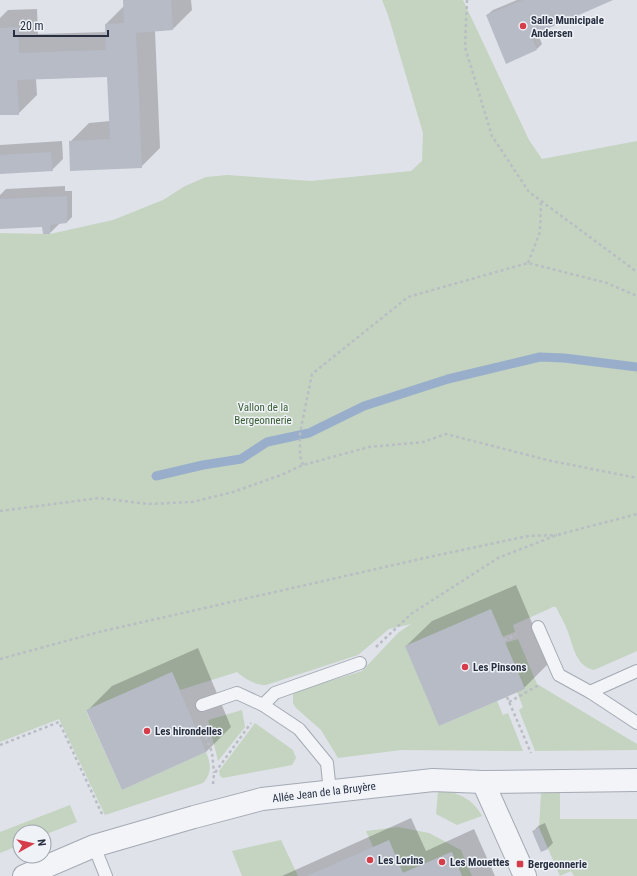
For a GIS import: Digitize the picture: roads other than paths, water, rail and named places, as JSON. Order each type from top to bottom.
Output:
[{"type":"street","name":"Allée Jean de la Bruyère","points":[[24,876],[94,846],[262,799],[432,780],[483,782],[637,780]]},
{"type":"street","points":[[483,782],[525,876]]},
{"type":"lane","points":[[538,627],[559,675],[590,692],[637,723]]},
{"type":"lane","points":[[263,705],[275,693],[360,663]]},
{"type":"lane","points":[[590,692],[637,671]]},
{"type":"lane","points":[[202,705],[237,694],[263,705],[299,729],[327,763],[330,792]]},
{"type":"lane","points":[[94,846],[106,876]]},
{"type":"waterway","points":[[156,476],[203,465],[241,459],[267,442],[309,433],[364,406],[448,379],[540,357],[564,358],[637,367]]},
{"type":"place","name":"Salle Municipale Andersen","points":[[523,26]]},
{"type":"place","name":"Les Pinsons","points":[[465,667]]},
{"type":"place","name":"Les hirondelles","points":[[147,731]]},
{"type":"place","name":"Les Lorins","points":[[370,860]]},
{"type":"place","name":"Les Mouettes","points":[[442,862]]},
{"type":"place","name":"Bergeonnerie","points":[[520,864]]},
{"type":"park label","name":"Vallon de la Bergeonnerie","points":[[263,413]]}]
